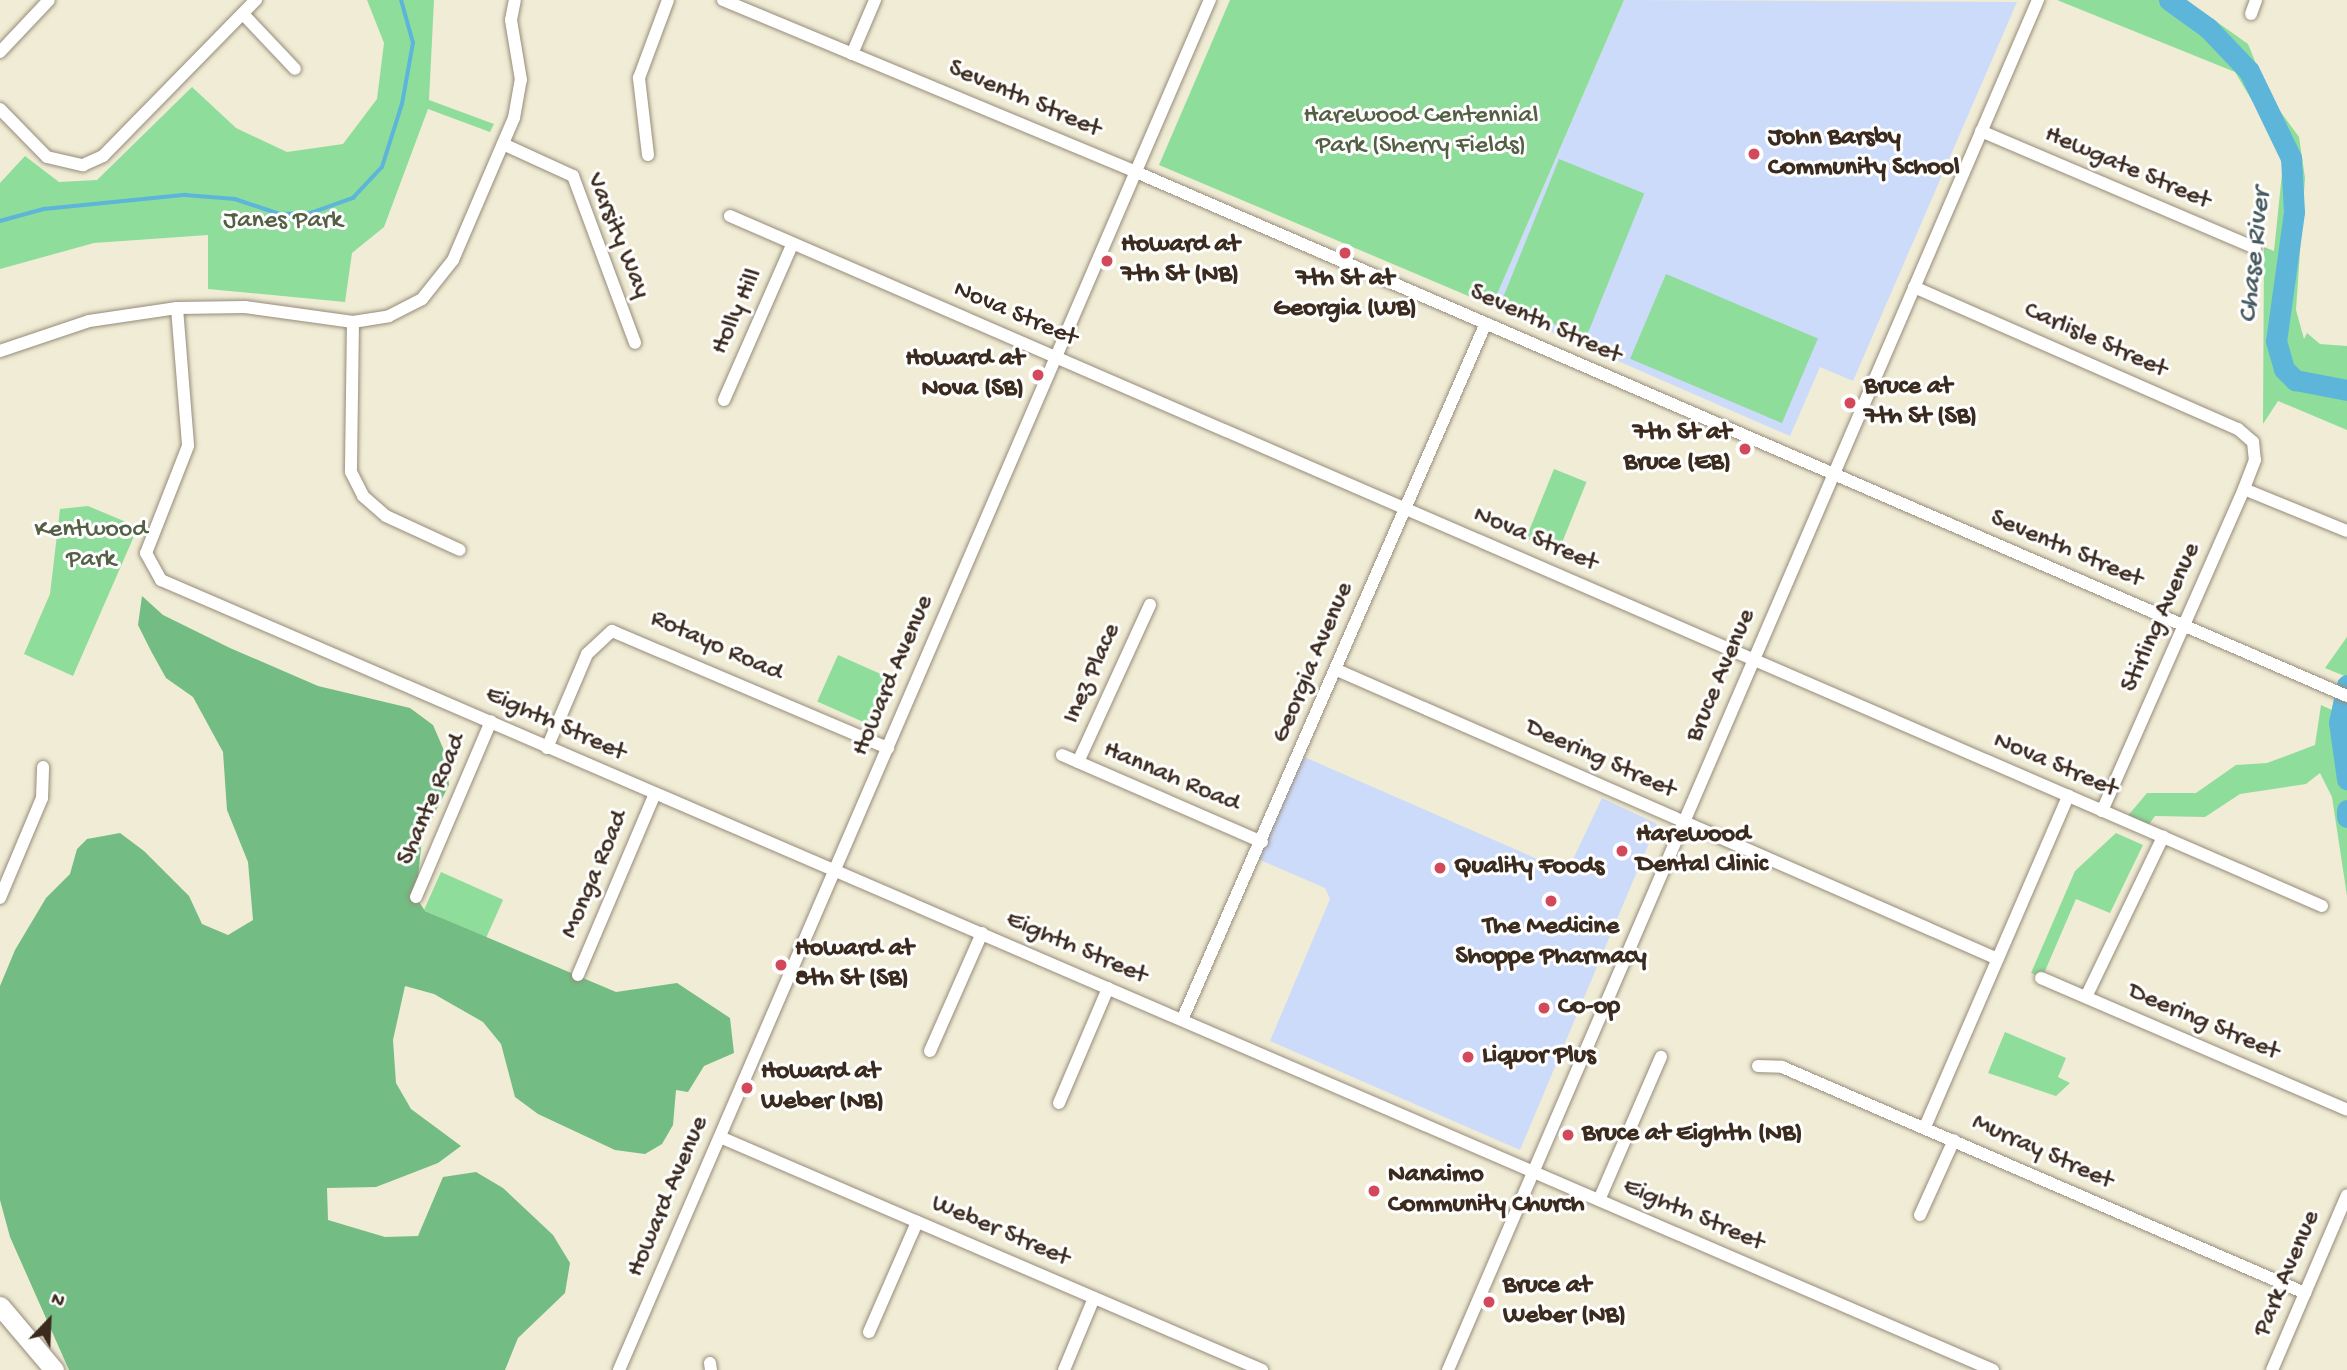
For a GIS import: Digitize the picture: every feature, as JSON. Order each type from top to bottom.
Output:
[{"type":"highway","points":[[0,1306],[54,1370]]},
{"type":"street","points":[[0,52],[49,0]]},
{"type":"street","points":[[0,109],[47,157],[83,165],[103,156],[256,0]]},
{"type":"street","points":[[0,351],[89,321],[177,308],[245,307],[353,322],[389,316],[422,299],[445,275],[503,144],[521,80],[510,20],[514,0]]},
{"type":"street","points":[[648,155],[639,78],[668,0]]},
{"type":"street","name":"Seventh Street","points":[[723,0],[1136,172],[2342,694]]},
{"type":"street","points":[[852,54],[876,0]]},
{"type":"street","name":"Howard Avenue","points":[[619,1370],[1210,0]]},
{"type":"street","points":[[2250,14],[2256,0]]},
{"type":"street","name":"Bruce Avenue","points":[[1448,1370],[2037,2]]},
{"type":"street","points":[[244,15],[295,69]]},
{"type":"street","name":"Hewgate Street","points":[[1981,131],[2255,248]]},
{"type":"street","name":"Varsity Way","points":[[503,144],[573,176],[635,343]]},
{"type":"street","name":"Nova Street","points":[[730,216],[2322,906]]},
{"type":"street","name":"Holly Hill","points":[[724,400],[793,243]]},
{"type":"street","name":"Carlisle Street","points":[[1914,287],[2238,429],[2253,442]]},
{"type":"street","name":"Eighth Street","points":[[177,308],[188,446],[147,563],[161,580],[1993,1370]]},
{"type":"street","points":[[353,322],[351,472],[363,496],[386,516],[460,550]]},
{"type":"street","name":"Georgia Avenue","points":[[1182,1020],[1408,510],[1486,323]]},
{"type":"street","name":"Stirling Avenue","points":[[2102,811],[2244,489],[2255,460],[2253,442]]},
{"type":"street","points":[[2244,489],[2347,531]]},
{"type":"street","name":"Inez Place","points":[[1078,762],[1150,605]]},
{"type":"street","name":"Rotayo Road","points":[[547,748],[591,647],[612,631],[888,748]]},
{"type":"street","name":"Deering Street","points":[[1337,670],[1998,959]]},
{"type":"street","name":"Shante Road","points":[[416,897],[491,721]]},
{"type":"street","name":"Hannah Road","points":[[1062,755],[1262,842]]},
{"type":"street","points":[[0,898],[42,798],[43,767]]},
{"type":"street","name":"Monga Road","points":[[578,975],[655,794]]},
{"type":"street","points":[[1925,1127],[2068,796]]},
{"type":"street","points":[[2086,997],[2163,837]]},
{"type":"street","points":[[930,1051],[982,933]]},
{"type":"street","name":"Deering Street","points":[[2041,978],[2347,1110]]},
{"type":"street","points":[[1059,1103],[1108,988]]},
{"type":"street","points":[[1599,1200],[1661,1057]]},
{"type":"street","name":"Murray Street","points":[[1758,1066],[1782,1067],[2305,1293]]},
{"type":"street","name":"Weber Street","points":[[720,1137],[1262,1370]]},
{"type":"street","points":[[1920,1215],[1954,1140]]},
{"type":"street","name":"Park Avenue","points":[[2272,1370],[2347,1195]]},
{"type":"street","points":[[869,1332],[918,1222]]},
{"type":"street","points":[[1065,1370],[1094,1298]]},
{"type":"shaded area","name":"John Barsby Community School","points":[[1624,0],[2017,2],[1853,381],[1820,367],[1790,436],[1492,306]]},
{"type":"shaded area","points":[[1302,756],[1567,872],[1602,798],[1657,824],[1520,1150],[1270,1041],[1330,899],[1325,888],[1258,859]]},
{"type":"green space","name":"Janes Park","points":[[367,0],[434,0],[429,100],[494,124],[490,132],[428,109],[384,227],[352,253],[345,302],[208,289],[208,235],[94,243],[0,269],[0,183],[25,156],[59,182],[97,180],[192,87],[236,128],[287,152],[343,144],[377,99],[384,43]]},
{"type":"green space","name":"Harewood Centennial Park (Sherry Fields)","points":[[1230,0],[1624,0],[1492,306],[1159,165]]},
{"type":"green space","points":[[2057,0],[2186,0],[2248,44],[2269,96],[2299,137],[2305,178],[2296,310],[2304,339],[2307,333],[2320,344],[2347,346],[2347,430],[2278,401],[2263,424],[2264,247],[2274,251],[2284,154],[2235,72]]},
{"type":"green space","points":[[1559,159],[1644,193],[1586,337],[1501,303]]},
{"type":"green space","points":[[1666,274],[1818,338],[1782,423],[1630,359]]},
{"type":"green space","points":[[1554,469],[1586,482],[1558,552],[1526,539]]},
{"type":"green space","name":"Kentwood Park","points":[[88,506],[138,527],[73,676],[24,654],[50,594],[60,509]]},
{"type":"green space","points":[[142,596],[163,615],[230,648],[318,686],[410,708],[433,725],[446,755],[449,785],[422,838],[416,897],[425,911],[616,992],[677,983],[730,1018],[734,1053],[704,1066],[688,1092],[676,1090],[673,1125],[662,1144],[645,1154],[615,1150],[538,1114],[515,1097],[501,1044],[483,1022],[434,994],[405,986],[393,1040],[396,1083],[411,1109],[461,1146],[438,1163],[376,1187],[327,1188],[328,1220],[385,1237],[418,1236],[443,1177],[476,1172],[503,1188],[553,1235],[570,1263],[565,1293],[518,1338],[505,1370],[69,1370],[10,1237],[0,1200],[0,986],[15,950],[46,898],[70,874],[77,849],[87,839],[120,833],[144,851],[189,896],[202,924],[228,935],[253,920],[248,862],[227,810],[223,752],[193,697],[166,678],[151,651],[138,625]]},
{"type":"green space","points":[[2347,637],[2347,677],[2325,668]]},
{"type":"green space","points":[[838,655],[896,681],[876,728],[817,702]]},
{"type":"green space","points":[[2321,705],[2347,717],[2347,896],[2332,797],[2320,773],[2306,784],[2240,794],[2205,817],[2155,816],[2147,827],[2126,818],[2147,793],[2196,793],[2236,765],[2267,763],[2315,745]]},
{"type":"green space","points":[[2116,833],[2143,845],[2110,913],[2076,899],[2042,978],[2031,973],[2075,871]]},
{"type":"green space","points":[[441,872],[503,900],[486,938],[424,910]]},
{"type":"green space","points":[[2005,1032],[2066,1058],[2058,1077],[2070,1083],[2056,1096],[1988,1073]]},
{"type":"waterway","points":[[0,221],[44,209],[185,195],[235,199],[280,214],[311,213],[353,198],[382,167],[402,104],[413,43],[401,0]]},
{"type":"waterway","name":"Chase River","points":[[2169,0],[2208,28],[2249,71],[2291,158],[2294,212],[2276,341],[2284,369],[2295,380],[2347,390]]},
{"type":"waterway","name":"Chase River","points":[[2347,685],[2339,722],[2347,779]]},
{"type":"waterway","name":"Chase River","points":[[2347,810],[2347,817]]},
{"type":"place","name":"John Barsby Community School","points":[[1754,154]]},
{"type":"place","name":"7th St at Georgia (WB)","points":[[1345,253]]},
{"type":"place","name":"Howard at 7th St (NB)","points":[[1107,261]]},
{"type":"place","name":"Howard at Nova (SB)","points":[[1038,375]]},
{"type":"place","name":"Bruce at 7th St (SB)","points":[[1850,403]]},
{"type":"place","name":"7th St at Bruce (EB)","points":[[1745,449]]},
{"type":"place","name":"Harewood Dental Clinic","points":[[1622,851]]},
{"type":"place","name":"Quality Foods","points":[[1440,868]]},
{"type":"place","name":"The Medicine Shoppe Pharmacy","points":[[1551,901]]},
{"type":"place","name":"Howard at 8th St (SB)","points":[[781,965]]},
{"type":"place","name":"Co-op","points":[[1544,1008]]},
{"type":"place","name":"Liquor Plus","points":[[1468,1057]]},
{"type":"place","name":"Howard at Weber (NB)","points":[[747,1088]]},
{"type":"place","name":"Bruce at Eighth (NB)","points":[[1568,1135]]},
{"type":"place","name":"Nanaimo Community Church","points":[[1374,1191]]},
{"type":"place","name":"Bruce at Weber (NB)","points":[[1489,1302]]}]
